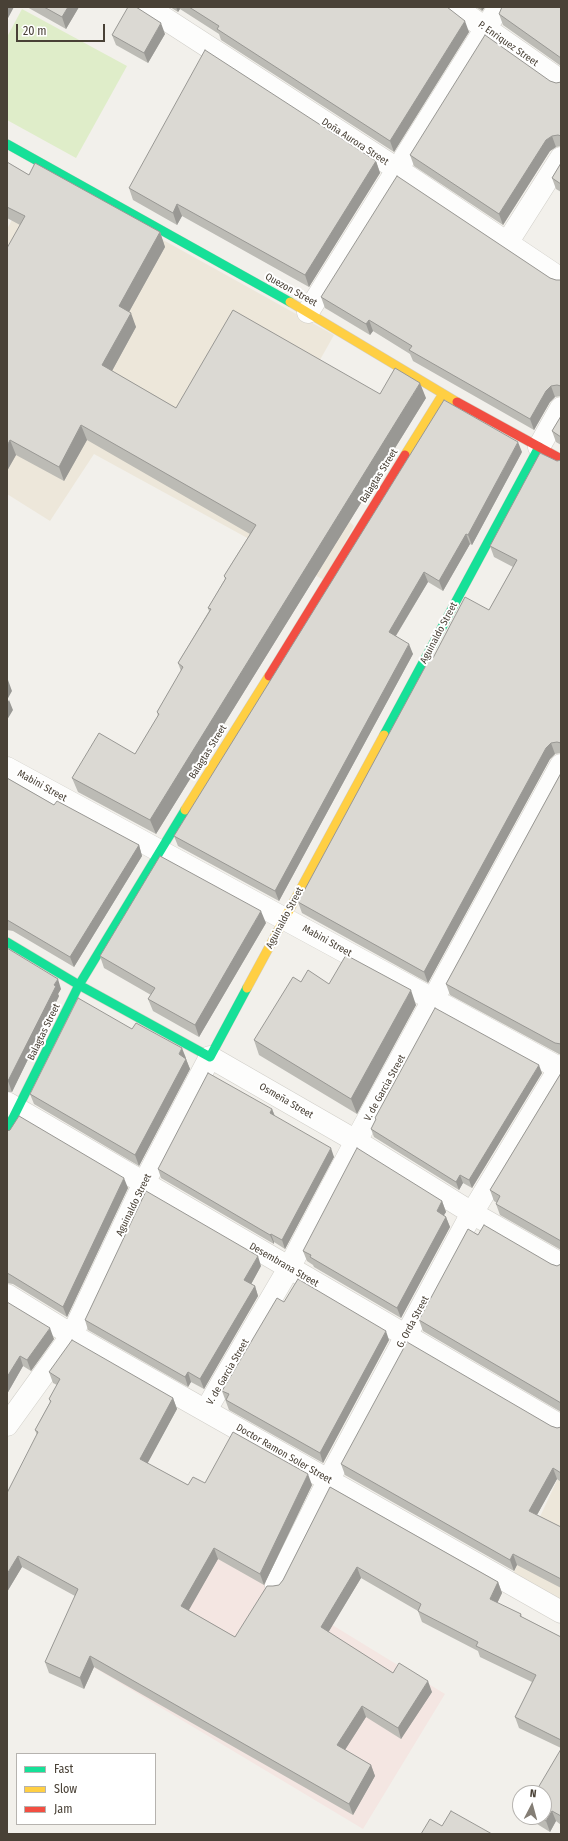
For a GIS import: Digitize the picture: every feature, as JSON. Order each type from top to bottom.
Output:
[{"type":"street","name":"Doña Aurora Street","points":[[147,7],[561,279]]},
{"type":"street","name":"P. Enriquez Street","points":[[455,7],[486,27],[561,82]]},
{"type":"street","points":[[308,312],[499,7]]},
{"type":"street","name":"Quezon Street","points":[[7,144],[308,312],[443,394],[561,459]]},
{"type":"street","points":[[507,243],[561,158]]},
{"type":"street","name":"Balagtas Street","points":[[7,1130],[12,1106],[79,985],[160,851],[443,394]]},
{"type":"street","name":"Aguinaldo Street","points":[[7,1426],[72,1335],[144,1183],[210,1057],[561,408]]},
{"type":"street","name":"V. de Garcia Street","points":[[206,1410],[289,1268],[356,1141],[561,765]]},
{"type":"street","name":"Mabini Street","points":[[7,768],[561,1068]]},
{"type":"street","name":"Osmeña Street","points":[[7,942],[79,985],[210,1057],[356,1141],[472,1213],[561,1264]]},
{"type":"street","name":"G. Orda Street","points":[[276,1584],[329,1479],[472,1213],[561,1068]]},
{"type":"street","name":"Desembrana Street","points":[[12,1106],[561,1426]]},
{"type":"street","name":"Doctor Ramon Soler Street","points":[[7,1295],[72,1335],[329,1479],[561,1612]]},
{"type":"shaded area","points":[[39,171],[334,335],[316,367],[332,505],[354,526],[324,580],[94,454],[50,521],[7,494],[7,229]]},
{"type":"shaded area","points":[[561,1472],[561,1600],[513,1574]]},
{"type":"shaded area","points":[[182,1508],[254,1577],[445,1694],[363,1829],[90,1665]]},
{"type":"green space","points":[[22,9],[127,66],[76,158],[7,120],[7,37]]},
{"type":"building","points":[[44,7],[68,7],[62,17]]},
{"type":"building","points":[[128,7],[136,7],[161,23],[144,53],[112,35]]},
{"type":"building","points":[[189,7],[447,7],[465,21],[390,141],[217,29],[219,26]]},
{"type":"building","points":[[502,7],[561,7],[561,58],[499,14]]},
{"type":"building","points":[[485,35],[550,81],[556,83],[561,82],[561,136],[552,136],[546,140],[499,214],[410,155]]},
{"type":"building","points":[[205,50],[376,161],[305,275],[177,204],[173,213],[129,188]]},
{"type":"building","points":[[7,162],[29,175],[35,163],[160,232],[119,306],[131,313],[102,365],[176,408],[233,310],[380,394],[395,368],[420,383],[150,820],[72,778],[99,733],[135,754],[159,714],[157,712],[183,667],[178,663],[211,609],[208,608],[226,578],[224,576],[256,525],[81,425],[59,467],[10,440],[7,446],[7,248],[25,216],[7,207]]},
{"type":"building","points":[[561,163],[561,184],[552,178]]},
{"type":"building","points":[[397,176],[550,278],[561,280],[561,386],[551,386],[546,391],[530,419],[409,350],[412,346],[369,320],[366,324],[321,297]]},
{"type":"building","points":[[444,400],[518,442],[468,535],[466,534],[439,581],[424,572],[389,632],[409,644],[275,891],[174,836]]},
{"type":"building","points":[[561,416],[561,437],[552,431]]},
{"type":"building","points":[[540,453],[557,461],[561,460],[561,743],[551,743],[546,748],[424,972],[298,902],[431,656],[433,658],[465,597],[489,610],[517,560],[490,546]]},
{"type":"building","points":[[561,773],[561,1044],[555,1043],[446,984]]},
{"type":"building","points":[[7,778],[54,805],[57,801],[139,845],[70,957],[7,920]]},
{"type":"building","points":[[160,856],[261,911],[195,1025],[148,999],[155,988],[100,956]]},
{"type":"building","points":[[7,948],[58,979],[54,985],[56,986],[8,1081],[7,1081]]},
{"type":"building","points":[[346,955],[411,990],[351,1099],[254,1040],[293,977],[301,982],[308,970],[329,984]]},
{"type":"building","points":[[78,998],[132,1029],[136,1023],[182,1048],[179,1054],[186,1059],[135,1155],[30,1094]]},
{"type":"building","points":[[435,1008],[539,1065],[469,1180],[460,1175],[456,1182],[371,1129],[376,1119],[375,1118]]},
{"type":"building","points":[[208,1073],[272,1109],[270,1113],[331,1148],[282,1240],[271,1234],[270,1235],[158,1169]]},
{"type":"building","points":[[561,1073],[561,1241],[496,1204],[500,1196],[490,1190]]},
{"type":"building","points":[[19,1116],[124,1178],[63,1307],[7,1273],[7,1131],[10,1130]]},
{"type":"building","points":[[357,1148],[442,1201],[437,1211],[446,1217],[397,1308],[310,1257],[311,1255],[303,1251]]},
{"type":"building","points":[[146,1191],[258,1256],[244,1280],[255,1286],[200,1379],[188,1372],[185,1377],[85,1320]]},
{"type":"building","points":[[484,1225],[551,1264],[557,1266],[561,1264],[561,1403],[419,1320],[468,1229],[478,1235]]},
{"type":"building","points":[[298,1279],[386,1331],[320,1453],[226,1400],[229,1394],[222,1391],[277,1298],[284,1302]]},
{"type":"building","points":[[7,1302],[50,1328],[27,1360],[20,1356],[7,1377]]},
{"type":"building","points":[[72,1340],[173,1398],[140,1459],[188,1485],[193,1477],[205,1483],[233,1432],[308,1474],[260,1574],[214,1548],[181,1606],[235,1637],[267,1586],[279,1585],[283,1580],[330,1487],[498,1582],[490,1599],[521,1614],[520,1616],[561,1637],[561,1740],[515,1717],[536,1675],[476,1646],[478,1642],[418,1611],[421,1604],[357,1567],[321,1627],[393,1673],[399,1663],[428,1681],[398,1728],[362,1706],[337,1745],[371,1765],[349,1804],[90,1656],[80,1678],[45,1662],[78,1589],[18,1556],[7,1574],[7,1493],[38,1432],[35,1430],[51,1401],[49,1399],[60,1379],[49,1372]]},
{"type":"building","points":[[407,1342],[551,1426],[557,1428],[561,1427],[561,1473],[553,1468],[529,1511],[561,1527],[561,1579],[513,1554],[510,1560],[341,1464]]},
{"type":"building","points":[[561,1749],[561,1816],[552,1811],[552,1785],[540,1785]]},
{"type":"building","points":[[451,1811],[492,1834],[421,1834],[430,1819],[442,1826]]},
{"type":"traffic: fast","points":[[7,144],[290,302]]},
{"type":"traffic: fast","points":[[384,735],[539,447]]},
{"type":"traffic: fast","points":[[7,1130],[79,985],[185,810]]},
{"type":"traffic: fast","points":[[7,942],[79,985],[210,1057],[247,988]]},
{"type":"traffic: slow","points":[[290,302],[457,402]]},
{"type":"traffic: slow","points":[[405,455],[443,394]]},
{"type":"traffic: slow","points":[[185,810],[269,676]]},
{"type":"traffic: slow","points":[[247,988],[384,735]]},
{"type":"traffic: jam","points":[[457,402],[561,459]]},
{"type":"traffic: jam","points":[[269,676],[405,455]]}]
